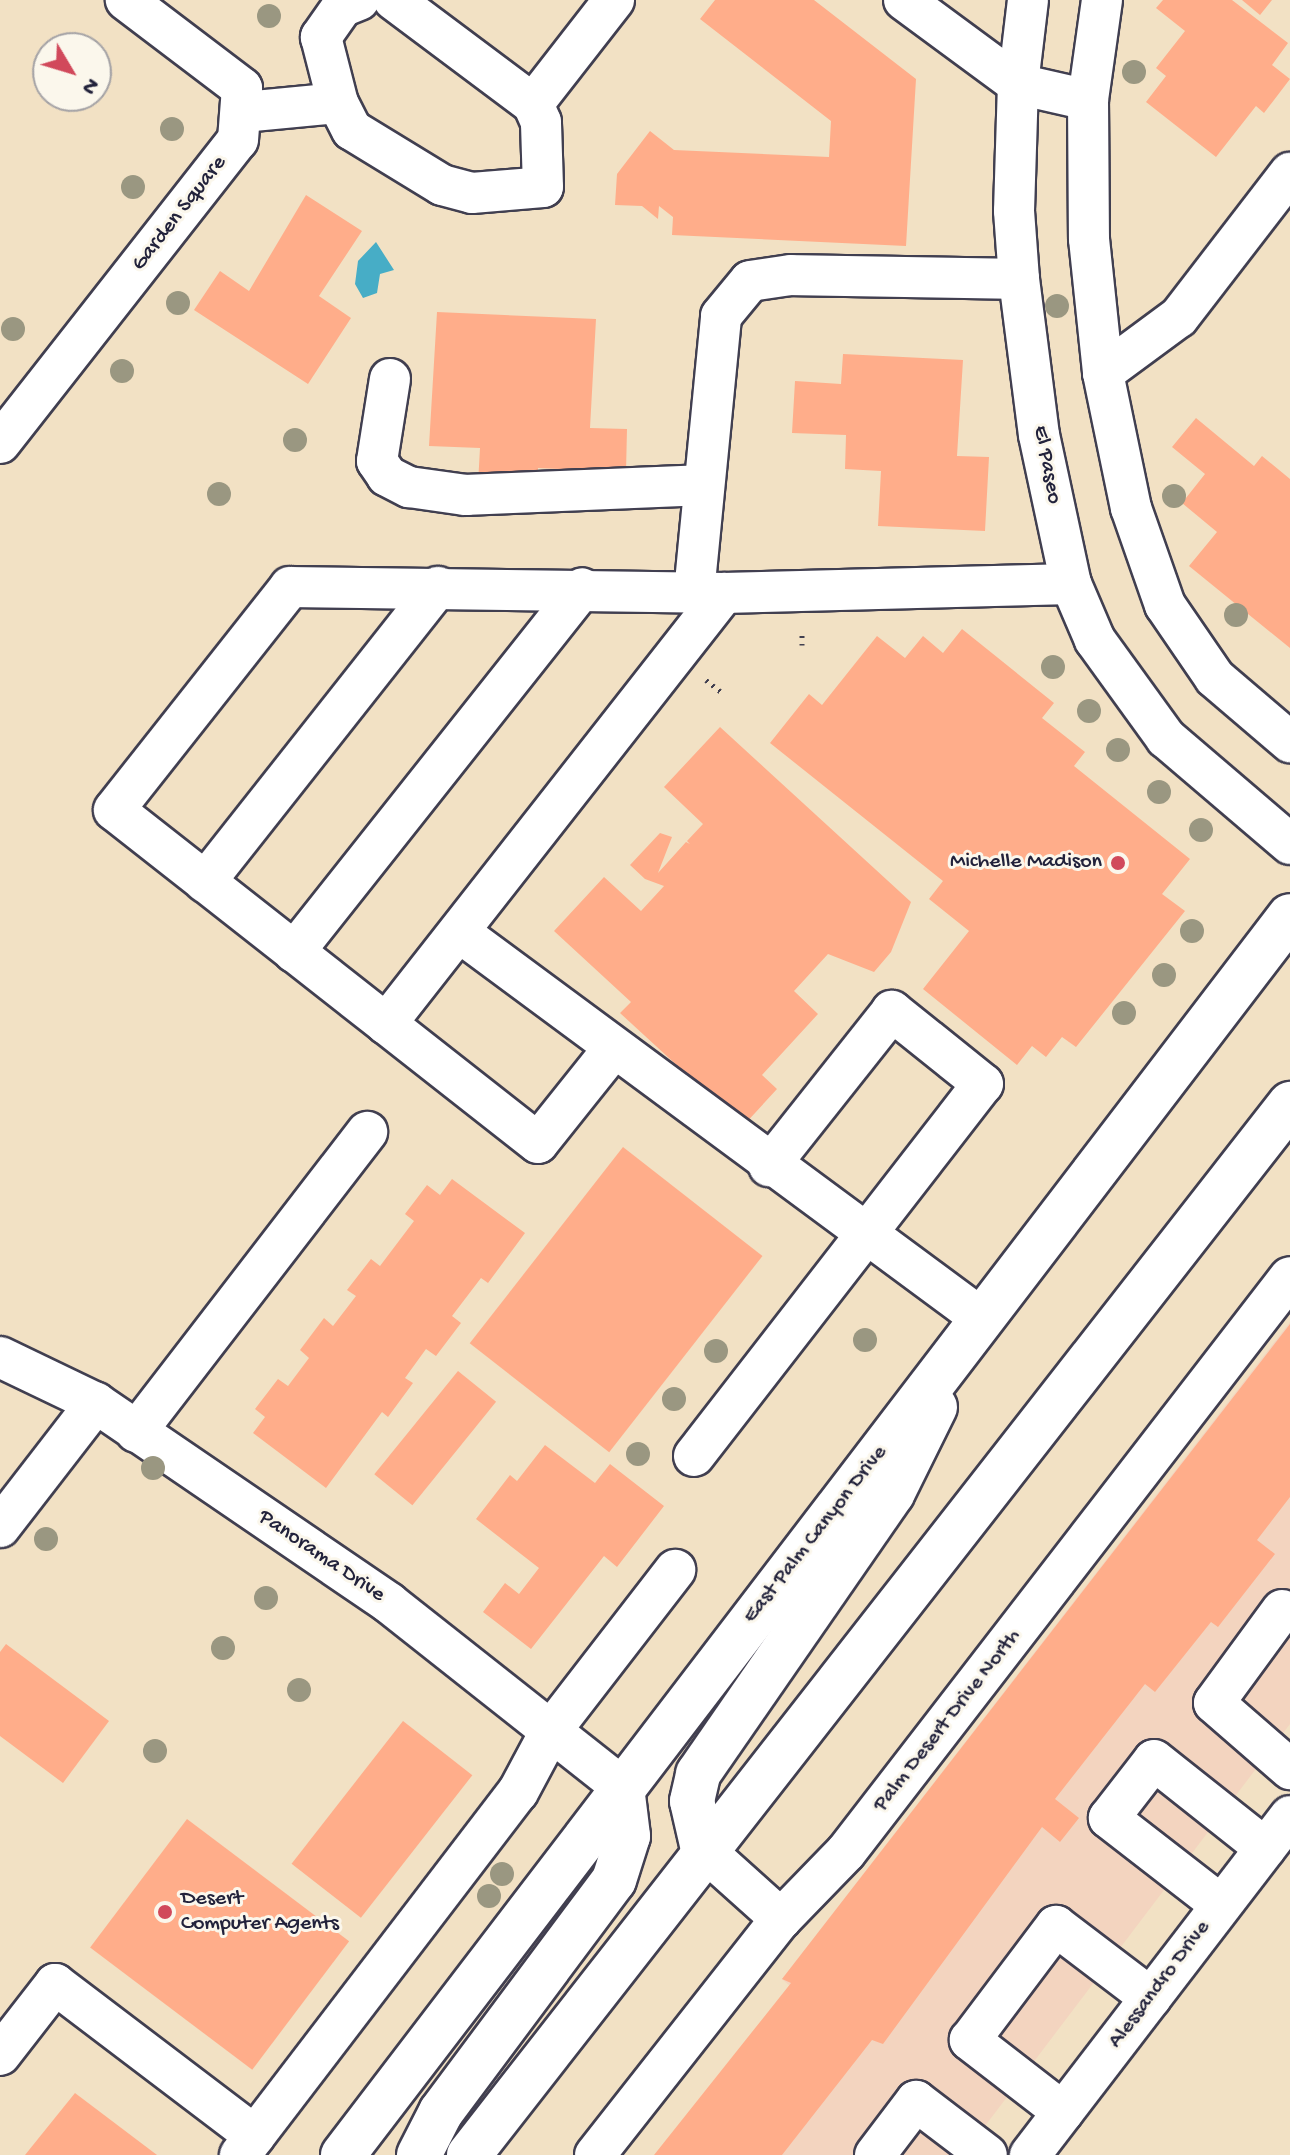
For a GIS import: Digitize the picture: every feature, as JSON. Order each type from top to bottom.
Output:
[{"type":"main road","name":"East Palm Canyon Drive","points":[[343,2155],[1290,916]]},
{"type":"main road","points":[[469,2155],[703,1849],[1290,1104]]},
{"type":"main road","points":[[703,1849],[692,1801],[698,1774],[892,1494],[931,1417],[954,1355]]},
{"type":"main road","points":[[419,2155],[441,2112],[614,1880],[628,1836],[622,1787]]},
{"type":"street","points":[[126,0],[242,88],[244,112],[338,103]]},
{"type":"street","points":[[359,0],[342,7],[321,37],[338,103],[352,130],[442,185],[472,193],[543,187],[541,122],[533,104],[394,0]]},
{"type":"street","points":[[533,104],[614,0]]},
{"type":"street","points":[[904,0],[1018,84],[1088,100]]},
{"type":"street","name":"El Paseo","points":[[1028,0],[1018,84],[1014,211],[1019,279],[1039,435],[1071,584],[1095,640],[1166,738],[1290,844]]},
{"type":"street","points":[[1102,0],[1088,100],[1089,239],[1103,373],[1131,508],[1165,605],[1215,678],[1284,729]]},
{"type":"street","name":"Garden Square","points":[[0,443],[238,140],[244,112]]},
{"type":"street","points":[[1103,373],[1179,317],[1290,173]]},
{"type":"street","points":[[386,1024],[459,932],[709,593],[704,485],[721,316],[750,281],[791,275],[1019,279]]},
{"type":"street","points":[[390,379],[377,461],[387,476],[409,487],[466,495],[704,485]]},
{"type":"street","points":[[613,1049],[538,1143],[114,810],[290,587],[582,588],[709,593],[1071,584]]},
{"type":"street","points":[[205,882],[438,587]]},
{"type":"street","points":[[294,952],[582,588]]},
{"type":"street","points":[[459,932],[865,1237],[981,1318]]},
{"type":"street","points":[[694,1456],[983,1084],[892,1011],[769,1166]]},
{"type":"street","points":[[136,1432],[367,1132]]},
{"type":"street","name":"Palm Desert Drive North","points":[[595,2155],[781,1919],[846,1852],[1290,1277]]},
{"type":"street","name":"Panorama Drive","points":[[0,1357],[96,1403],[389,1603],[622,1787]]},
{"type":"street","points":[[0,1527],[96,1403]]},
{"type":"street","points":[[0,2055],[55,1984],[248,2145],[518,1792],[550,1732],[675,1570]]},
{"type":"street","points":[[1282,1610],[1214,1703],[1290,1769]]},
{"type":"street","points":[[1221,1905],[1109,1818],[1136,1783],[1154,1760],[1265,1848]]},
{"type":"street","name":"Alessandro Drive","points":[[1030,2155],[1290,1816]]},
{"type":"street","points":[[703,1849],[781,1919]]},
{"type":"street","points":[[1063,2112],[970,2040],[1056,1926],[1151,1998]]},
{"type":"street","points":[[875,2155],[916,2101],[987,2155]]},
{"type":"shaded area","points":[[1290,1322],[1290,1724],[963,2155],[665,2155],[791,1987],[782,1979]]},
{"type":"water","points":[[376,242],[394,270],[380,274],[377,293],[363,298],[355,284],[358,261]]},
{"type":"building","points":[[715,0],[814,0],[916,79],[906,246],[672,235],[673,217],[659,206],[658,219],[642,206],[615,205],[617,174],[650,131],[674,150],[829,157],[831,121],[700,19]]},
{"type":"building","points":[[1163,0],[1232,0],[1288,43],[1272,65],[1290,79],[1264,113],[1256,106],[1216,157],[1146,102],[1166,76],[1156,68],[1185,31],[1156,8]]},
{"type":"building","points":[[1242,0],[1272,0],[1260,15]]},
{"type":"building","points":[[306,195],[362,231],[319,296],[351,318],[308,384],[194,310],[220,271],[249,291]]},
{"type":"building","points":[[437,312],[596,319],[590,428],[627,429],[626,472],[538,468],[537,486],[478,484],[480,448],[429,446]]},
{"type":"building","points":[[843,354],[963,360],[957,456],[989,457],[985,531],[878,526],[881,471],[845,469],[846,435],[792,433],[795,381],[841,384]]},
{"type":"building","points":[[1196,418],[1254,466],[1262,456],[1290,479],[1290,648],[1189,566],[1217,532],[1182,503],[1205,474],[1172,447]]},
{"type":"building","points":[[962,629],[1054,703],[1042,718],[1085,752],[1074,766],[1190,859],[1162,894],[1185,911],[1076,1047],[1062,1037],[1046,1057],[1032,1046],[1017,1065],[923,989],[969,931],[929,899],[943,881],[770,743],[809,694],[822,705],[877,636],[905,658],[923,636],[943,653]]},
{"type":"building","points":[[720,727],[911,902],[891,952],[874,972],[828,954],[794,991],[818,1014],[762,1075],[777,1089],[743,1126],[620,1013],[631,1002],[554,931],[604,877],[641,911],[664,886],[645,879],[630,865],[660,833],[672,837],[658,873],[686,842],[690,844],[687,841],[703,824],[664,787]]},
{"type":"building","points":[[623,1147],[762,1256],[609,1452],[470,1343]]},
{"type":"building","points":[[452,1179],[525,1233],[488,1283],[481,1278],[452,1316],[461,1323],[436,1356],[426,1349],[405,1378],[413,1383],[388,1417],[382,1412],[326,1488],[253,1433],[265,1417],[255,1409],[278,1379],[288,1386],[309,1358],[300,1350],[324,1318],[333,1326],[356,1296],[347,1290],[371,1259],[380,1266],[414,1221],[405,1214],[427,1185],[440,1195]]},
{"type":"building","points":[[1290,1324],[1290,1497],[1257,1540],[1275,1554],[1218,1627],[1211,1622],[1155,1692],[1145,1684],[1055,1799],[1079,1818],[1060,1842],[1042,1827],[883,2044],[872,2040],[782,2155],[654,2155],[791,1983],[782,1979]]},
{"type":"building","points":[[458,1371],[496,1402],[412,1505],[374,1474]]},
{"type":"building","points":[[545,1445],[595,1483],[610,1464],[664,1506],[617,1567],[604,1556],[531,1649],[483,1612],[505,1583],[519,1594],[539,1568],[476,1519],[510,1475],[517,1481]]},
{"type":"building","points":[[6,1644],[109,1721],[63,1783],[0,1736],[0,1652]]},
{"type":"building","points":[[403,1721],[472,1775],[361,1918],[292,1864]]},
{"type":"building","points":[[187,1819],[349,1941],[252,2070],[90,1948]]},
{"type":"building","points":[[75,2093],[157,2155],[25,2155]]},
{"type":"place","name":"Michelle Madison","points":[[1118,863]]},
{"type":"place","name":"Desert Computer Agents","points":[[165,1912]]}]
